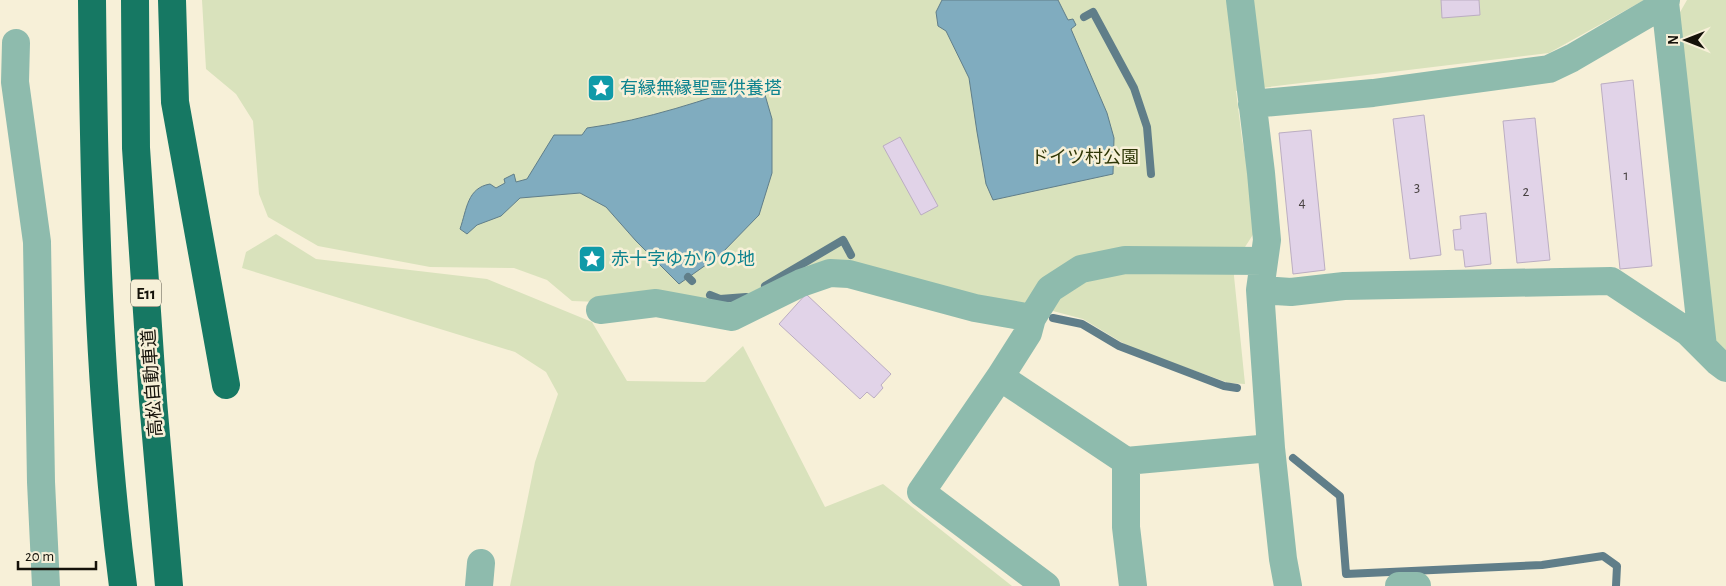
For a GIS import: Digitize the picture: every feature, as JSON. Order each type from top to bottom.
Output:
[{"type":"highway","points":[[92,0],[94,152],[105,388],[122,582]]},
{"type":"highway","name":"高松自動車道","points":[[135,0],[136,148],[153,401],[170,586]]},
{"type":"highway","points":[[172,0],[175,102],[226,385]]},
{"type":"street","points":[[1240,0],[1261,173],[1267,240],[1260,290],[1271,448],[1288,586]]},
{"type":"street","points":[[1252,104],[1374,92],[1549,69],[1572,58],[1656,9],[1665,1]]},
{"type":"street","points":[[1665,1],[1703,347]]},
{"type":"street","points":[[16,44],[15,82],[37,242],[41,482],[46,586]]},
{"type":"street","points":[[1046,586],[921,492],[1028,333],[1032,318],[1050,289],[1081,269],[1125,260],[1264,261]]},
{"type":"street","points":[[600,310],[656,303],[732,317],[801,282],[830,273],[849,274],[975,308],[1032,318]]},
{"type":"street","points":[[1260,290],[1291,292],[1344,286],[1611,281],[1688,332],[1726,368]]},
{"type":"street","points":[[1000,377],[1126,461],[1271,448]]},
{"type":"street","points":[[1126,461],[1126,527],[1133,586]]},
{"type":"street","points":[[1399,586],[1417,586]]},
{"type":"green space","name":"ドイツ村公園","points":[[202,0],[1644,0],[1549,53],[1236,91],[1250,182],[1254,233],[1245,247],[1236,250],[1234,276],[1245,384],[1229,383],[1131,348],[1083,319],[1023,303],[977,297],[837,261],[735,307],[572,301],[547,280],[514,268],[430,267],[318,246],[268,217],[259,194],[253,121],[236,94],[206,69]]},
{"type":"green space","points":[[1687,0],[1726,0],[1726,362],[1712,346],[1675,21]]},
{"type":"green space","points":[[276,234],[316,259],[487,279],[592,322],[627,381],[705,382],[743,346],[825,507],[883,484],[1012,586],[510,586],[535,462],[558,394],[546,372],[515,352],[242,268],[246,252]]},
{"type":"water","points":[[942,0],[1058,0],[1068,20],[1073,19],[1076,25],[1071,29],[1107,113],[1114,138],[1113,174],[993,200],[986,184],[969,78],[946,31],[938,26],[936,12]]},
{"type":"water","points":[[761,81],[772,119],[772,173],[759,215],[720,255],[679,284],[636,241],[606,207],[580,193],[520,198],[501,216],[477,225],[467,234],[460,229],[469,200],[477,190],[482,186],[490,184],[496,188],[505,183],[504,179],[514,174],[516,182],[527,179],[554,135],[582,135],[587,128],[653,115]]},
{"type":"building","points":[[1441,0],[1479,0],[1480,15],[1442,18]]},
{"type":"building","points":[[1633,80],[1652,266],[1620,269],[1601,84]]},
{"type":"building","points":[[1424,115],[1441,255],[1410,259],[1393,119]]},
{"type":"building","points":[[1535,118],[1550,260],[1517,263],[1503,121]]},
{"type":"building","points":[[1311,130],[1325,270],[1293,274],[1279,133]]},
{"type":"building","points":[[900,137],[938,206],[921,215],[883,146]]},
{"type":"building","points":[[1486,213],[1491,264],[1465,267],[1463,250],[1455,250],[1453,230],[1461,229],[1460,216]]},
{"type":"building","points":[[806,294],[891,374],[881,385],[883,388],[874,398],[867,392],[860,399],[779,324]]},
{"type":"waterway","points":[[1084,17],[1093,12],[1134,88],[1147,127],[1151,174]]},
{"type":"waterway","points":[[765,286],[843,240],[851,255]]},
{"type":"waterway","points":[[688,277],[692,281]]},
{"type":"waterway","points":[[710,295],[720,299],[746,297]]},
{"type":"waterway","points":[[1053,318],[1082,324],[1119,346],[1224,386],[1237,388]]},
{"type":"waterway","points":[[1293,458],[1340,496],[1346,574],[1542,565],[1603,556],[1617,566],[1616,586]]},
{"type":"place","name":"有縁無縁聖霊供養塔","points":[[601,88]]},
{"type":"place","name":"赤十字ゆかりの地","points":[[592,259]]}]
